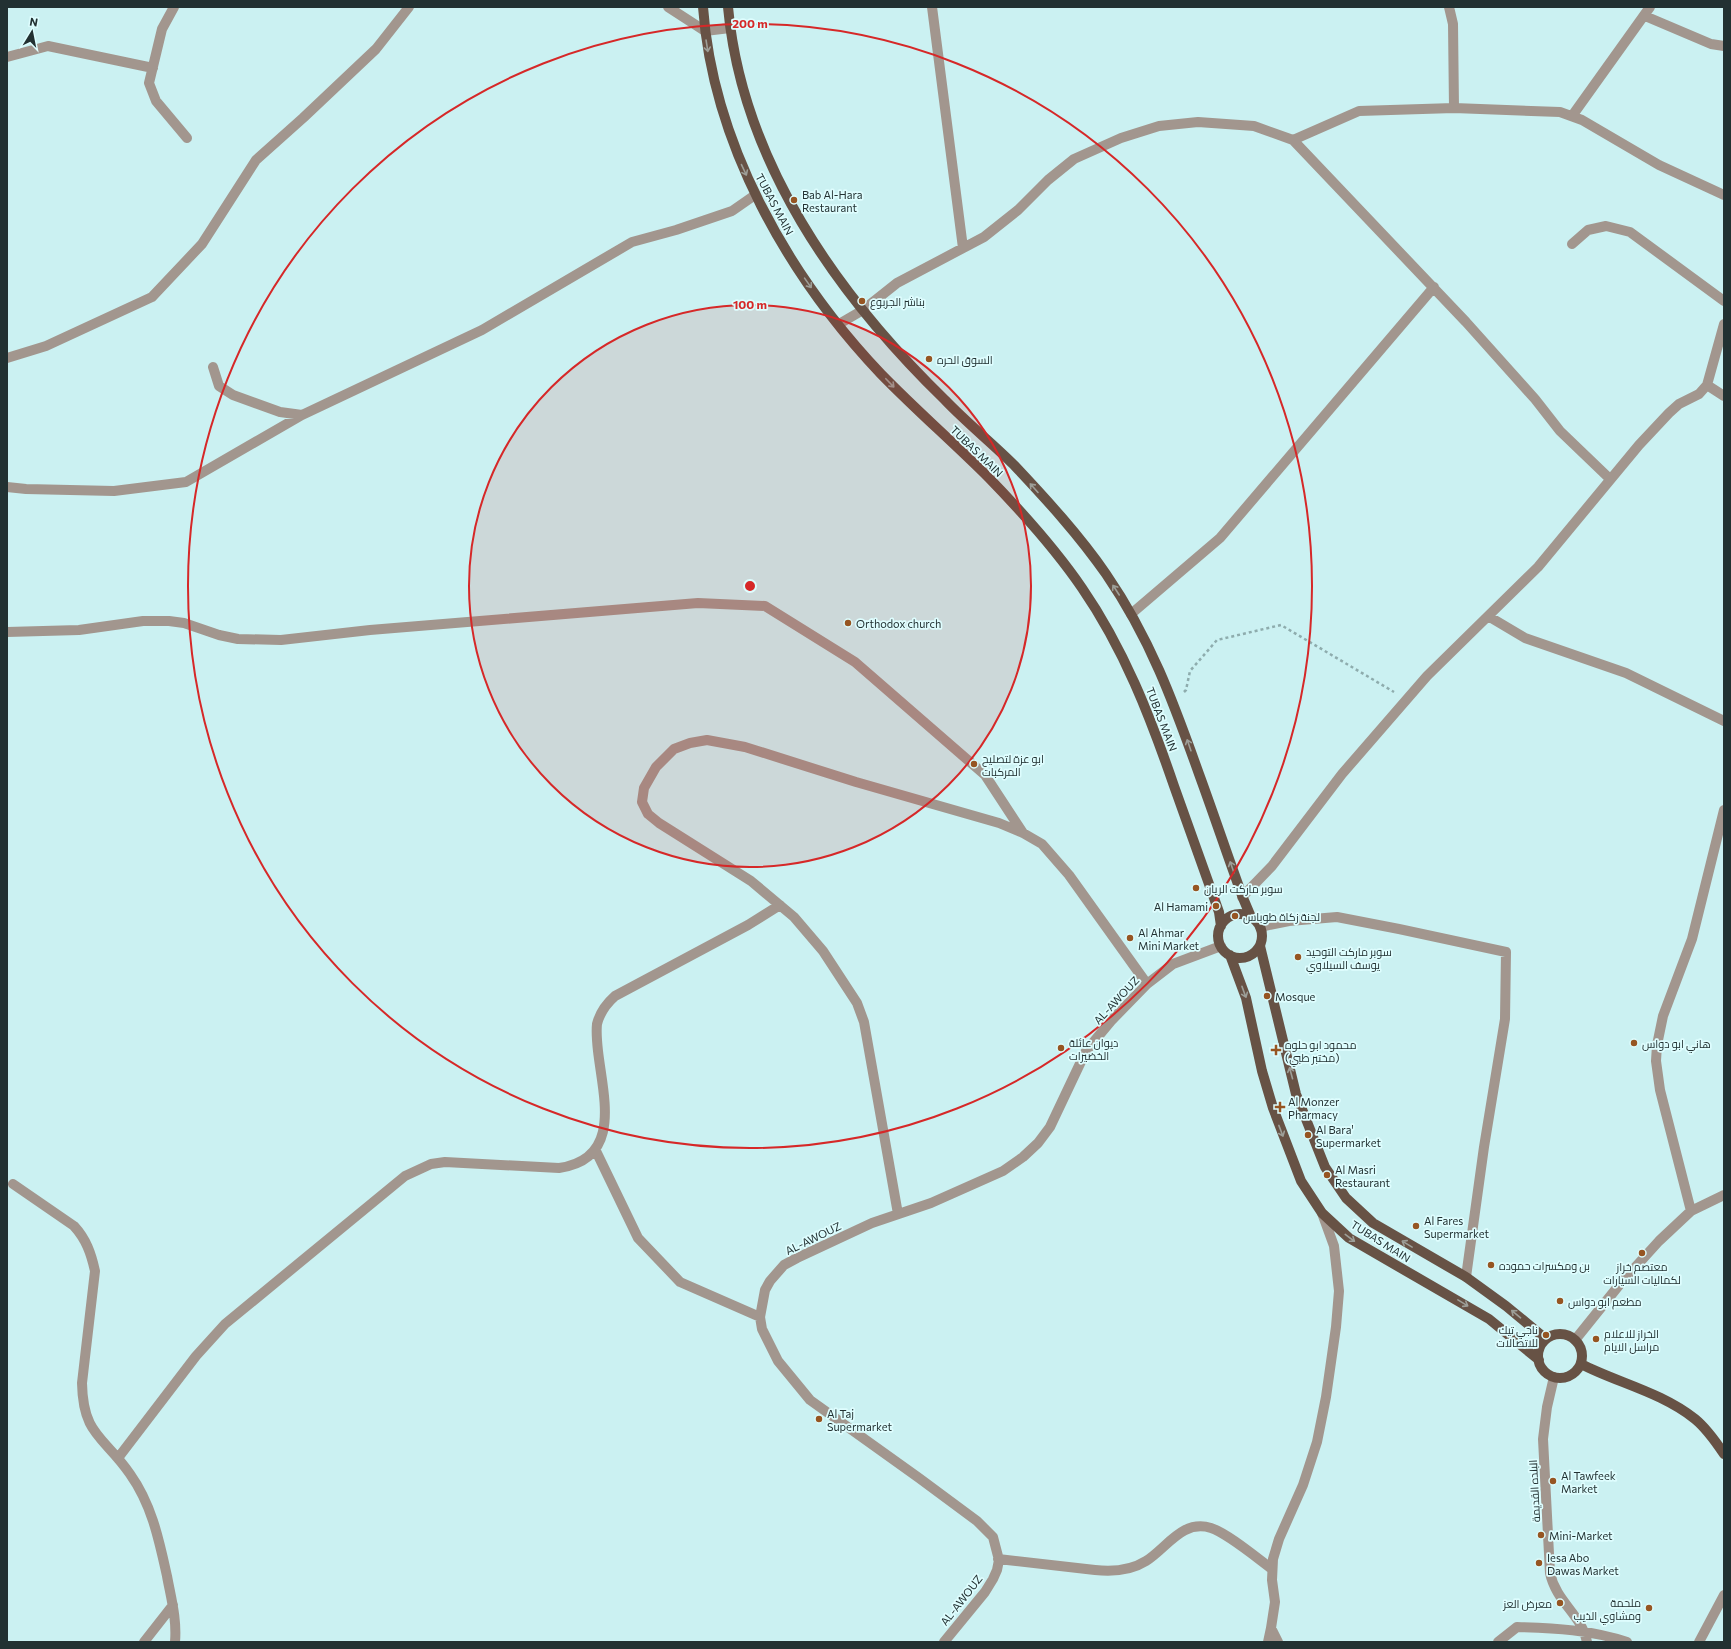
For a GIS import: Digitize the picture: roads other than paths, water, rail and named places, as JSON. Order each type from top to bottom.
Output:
[{"type":"main road","name":"TUBAS MAIN","points":[[703,7],[704,31],[711,70],[722,115],[738,158],[755,195],[794,262],[839,324],[879,372],[989,479],[1052,548],[1082,588],[1111,634],[1128,666],[1150,716],[1218,912],[1221,926]]},
{"type":"main road","name":"TUBAS MAIN","points":[[728,7],[734,56],[746,100],[762,144],[779,181],[818,248],[863,310],[903,357],[946,401],[1013,465],[1075,534],[1105,573],[1131,614],[1152,652],[1173,702],[1242,897],[1251,917]]},
{"type":"main road","points":[[1237,914],[1244,914],[1251,917],[1260,926],[1262,940],[1260,946],[1256,952],[1243,958],[1236,958],[1220,946],[1218,939],[1221,926],[1225,920],[1237,914]]},
{"type":"main road","name":"TUBAS MAIN","points":[[1260,946],[1296,1094],[1325,1167],[1346,1198],[1373,1224],[1466,1277],[1506,1306],[1546,1339]]},
{"type":"main road","name":"TUBAS MAIN","points":[[1230,955],[1246,998],[1262,1071],[1273,1108],[1301,1181],[1322,1213],[1349,1238],[1490,1319],[1539,1360]]},
{"type":"main road","points":[[1558,1334],[1564,1334],[1575,1340],[1582,1351],[1580,1364],[1573,1374],[1560,1378],[1554,1377],[1544,1370],[1539,1360],[1539,1349],[1546,1339],[1558,1334]]},
{"type":"main road","points":[[1580,1364],[1676,1406],[1696,1420],[1724,1454]]},
{"type":"street","points":[[174,7],[162,29],[149,83],[156,101],[187,138]]},
{"type":"street","points":[[7,358],[46,346],[152,297],[202,244],[256,160],[376,49],[409,7]]},
{"type":"street","points":[[668,7],[704,31],[730,28]]},
{"type":"street","points":[[932,7],[963,248]]},
{"type":"street","points":[[1449,7],[1453,24],[1454,108]]},
{"type":"street","points":[[1572,116],[1650,7]]},
{"type":"street","points":[[1645,16],[1711,44],[1724,46]]},
{"type":"street","points":[[7,57],[48,46],[153,68]]},
{"type":"street","points":[[1293,140],[1359,111],[1454,108],[1560,112],[1582,120],[1659,165],[1724,195]]},
{"type":"street","points":[[839,324],[863,310],[897,284],[984,237],[1018,210],[1048,180],[1074,159],[1121,138],[1159,126],[1198,122],[1254,126],[1293,140],[1434,287],[1534,399],[1560,432],[1610,479]]},
{"type":"street","points":[[7,487],[26,489],[114,491],[186,482],[302,415],[482,330],[632,242],[676,230],[732,211],[755,195]]},
{"type":"street","points":[[1572,244],[1588,230],[1606,226],[1630,232],[1724,301]]},
{"type":"street","points":[[1131,614],[1220,538],[1434,287]]},
{"type":"street","points":[[1242,897],[1272,866],[1342,774],[1427,676],[1538,567],[1610,479],[1669,413],[1679,404],[1700,394],[1707,385],[1724,324]]},
{"type":"street","points":[[213,367],[219,386],[233,395],[280,412],[302,415]]},
{"type":"street","points":[[1707,385],[1724,396]]},
{"type":"street","points":[[7,632],[79,630],[142,621],[169,621],[184,623],[219,635],[238,639],[281,640],[370,630],[698,603],[765,606],[855,662],[985,775],[1023,833]]},
{"type":"street","points":[[1488,616],[1525,638],[1626,673],[1724,721]]},
{"type":"street","points":[[898,1214],[862,1012],[823,951],[794,917],[751,881],[659,823],[648,814],[642,802],[644,788],[656,767],[674,749],[690,743],[707,740],[745,747],[856,782],[999,823],[1023,833],[1042,844],[1069,875],[1148,984]]},
{"type":"street","points":[[1691,1211],[1660,1090],[1656,1061],[1657,1045],[1664,1016],[1692,939],[1724,810]]},
{"type":"street","points":[[118,1458],[196,1356],[225,1324],[405,1176],[431,1164],[445,1162],[545,1167],[573,1166],[584,1161],[595,1149],[603,1134],[606,1122],[596,1034],[600,1014],[607,1003],[615,996],[748,925],[780,905]]},
{"type":"street","points":[[1260,926],[1289,921],[1337,917],[1399,928],[1506,952],[1505,1019],[1484,1148],[1466,1277]]},
{"type":"street","name":"AL-AWOUZ","points":[[944,1642],[984,1592],[997,1570],[998,1559],[993,1537],[977,1521],[810,1400],[778,1361],[762,1329],[760,1317],[765,1290],[770,1281],[784,1265],[797,1258],[872,1223],[931,1203],[1003,1171],[1023,1157],[1038,1143],[1050,1127],[1086,1051],[1111,1021],[1148,984],[1174,964],[1220,946]]},
{"type":"street","points":[[595,1149],[638,1238],[680,1282],[760,1317]]},
{"type":"street","points":[[13,1184],[74,1226],[88,1245],[95,1271],[82,1383],[82,1399],[89,1423],[95,1434],[130,1473],[149,1508],[157,1529],[173,1605],[175,1619],[175,1642]]},
{"type":"street","points":[[1575,1340],[1620,1284],[1659,1241],[1691,1211],[1724,1194]]},
{"type":"street","points":[[1268,1642],[1272,1628],[1275,1602],[1272,1569],[1279,1539],[1303,1485],[1313,1456],[1324,1412],[1332,1362],[1339,1291],[1334,1246],[1322,1213]]},
{"type":"street","name":"البلده القديمة","points":[[1554,1377],[1547,1407],[1543,1439],[1550,1573],[1555,1590],[1586,1637]]},
{"type":"street","points":[[998,1559],[1109,1572],[1122,1570],[1145,1561],[1156,1554],[1176,1535],[1184,1530],[1202,1526],[1211,1528],[1221,1533],[1272,1569]]},
{"type":"street","points":[[1699,1642],[1724,1594]]},
{"type":"street","points":[[144,1642],[173,1605]]},
{"type":"street","points":[[1498,1642],[1517,1627],[1551,1628],[1586,1637],[1596,1634],[1627,1642]]},
{"type":"street","points":[[1272,1628],[1278,1642]]},
{"type":"place","name":"Bab Al-Hara Restaurant","points":[[794,200]]},
{"type":"place","name":"بناشر الجربوع","points":[[862,301]]},
{"type":"place","name":"السوق الحره","points":[[929,359]]},
{"type":"place","name":"Orthodox church","points":[[848,623]]},
{"type":"place","name":"ابو عزة لتصليح المركبات","points":[[974,764]]},
{"type":"place","name":"سوبر ماركت الريان","points":[[1196,888]]},
{"type":"place","name":"Al Hamami","points":[[1216,906]]},
{"type":"place","name":"لجنة زكاة طوباس","points":[[1235,916]]},
{"type":"place","name":"Al Ahmar Mini Market","points":[[1130,938]]},
{"type":"place","name":"سوبر ماركت التوحيد يوسف السيلاوي","points":[[1298,957]]},
{"type":"place","name":"Mosque","points":[[1267,996]]},
{"type":"place","name":"هاني ابو دواس","points":[[1634,1043]]},
{"type":"place","name":"ديوان عائلة الخضيرات","points":[[1061,1048]]},
{"type":"place","name":"محمود ابو حلوه (مختبر طبي)","points":[[1276,1050]]},
{"type":"place","name":"Al Monzer Pharmacy","points":[[1280,1107]]},
{"type":"place","name":"Al Bara' Supermarket","points":[[1308,1135]]},
{"type":"place","name":"Al Masri Restaurant","points":[[1327,1175]]},
{"type":"place","name":"Al Fares Supermarket","points":[[1416,1226]]},
{"type":"place","name":"معتصم خراز لكماليات السيارات","points":[[1642,1253]]},
{"type":"place","name":"بن ومكسرات حموده","points":[[1491,1265]]},
{"type":"place","name":"مطعم ابو دواس","points":[[1560,1301]]},
{"type":"place","name":"ناجي تيك للاتصالات","points":[[1546,1335]]},
{"type":"place","name":"الخراز للاعلام مراسل الايام","points":[[1596,1339]]},
{"type":"place","name":"Al Taj Supermarket","points":[[819,1419]]},
{"type":"place","name":"Al Tawfeek Market","points":[[1553,1481]]},
{"type":"place","name":"Mini-Market","points":[[1541,1535]]},
{"type":"place","name":"Iesa Abo Dawas Market","points":[[1539,1563]]},
{"type":"place","name":"معرض العز","points":[[1560,1603]]},
{"type":"place","name":"ملحمة ومشاوي الذيب","points":[[1649,1608]]}]
